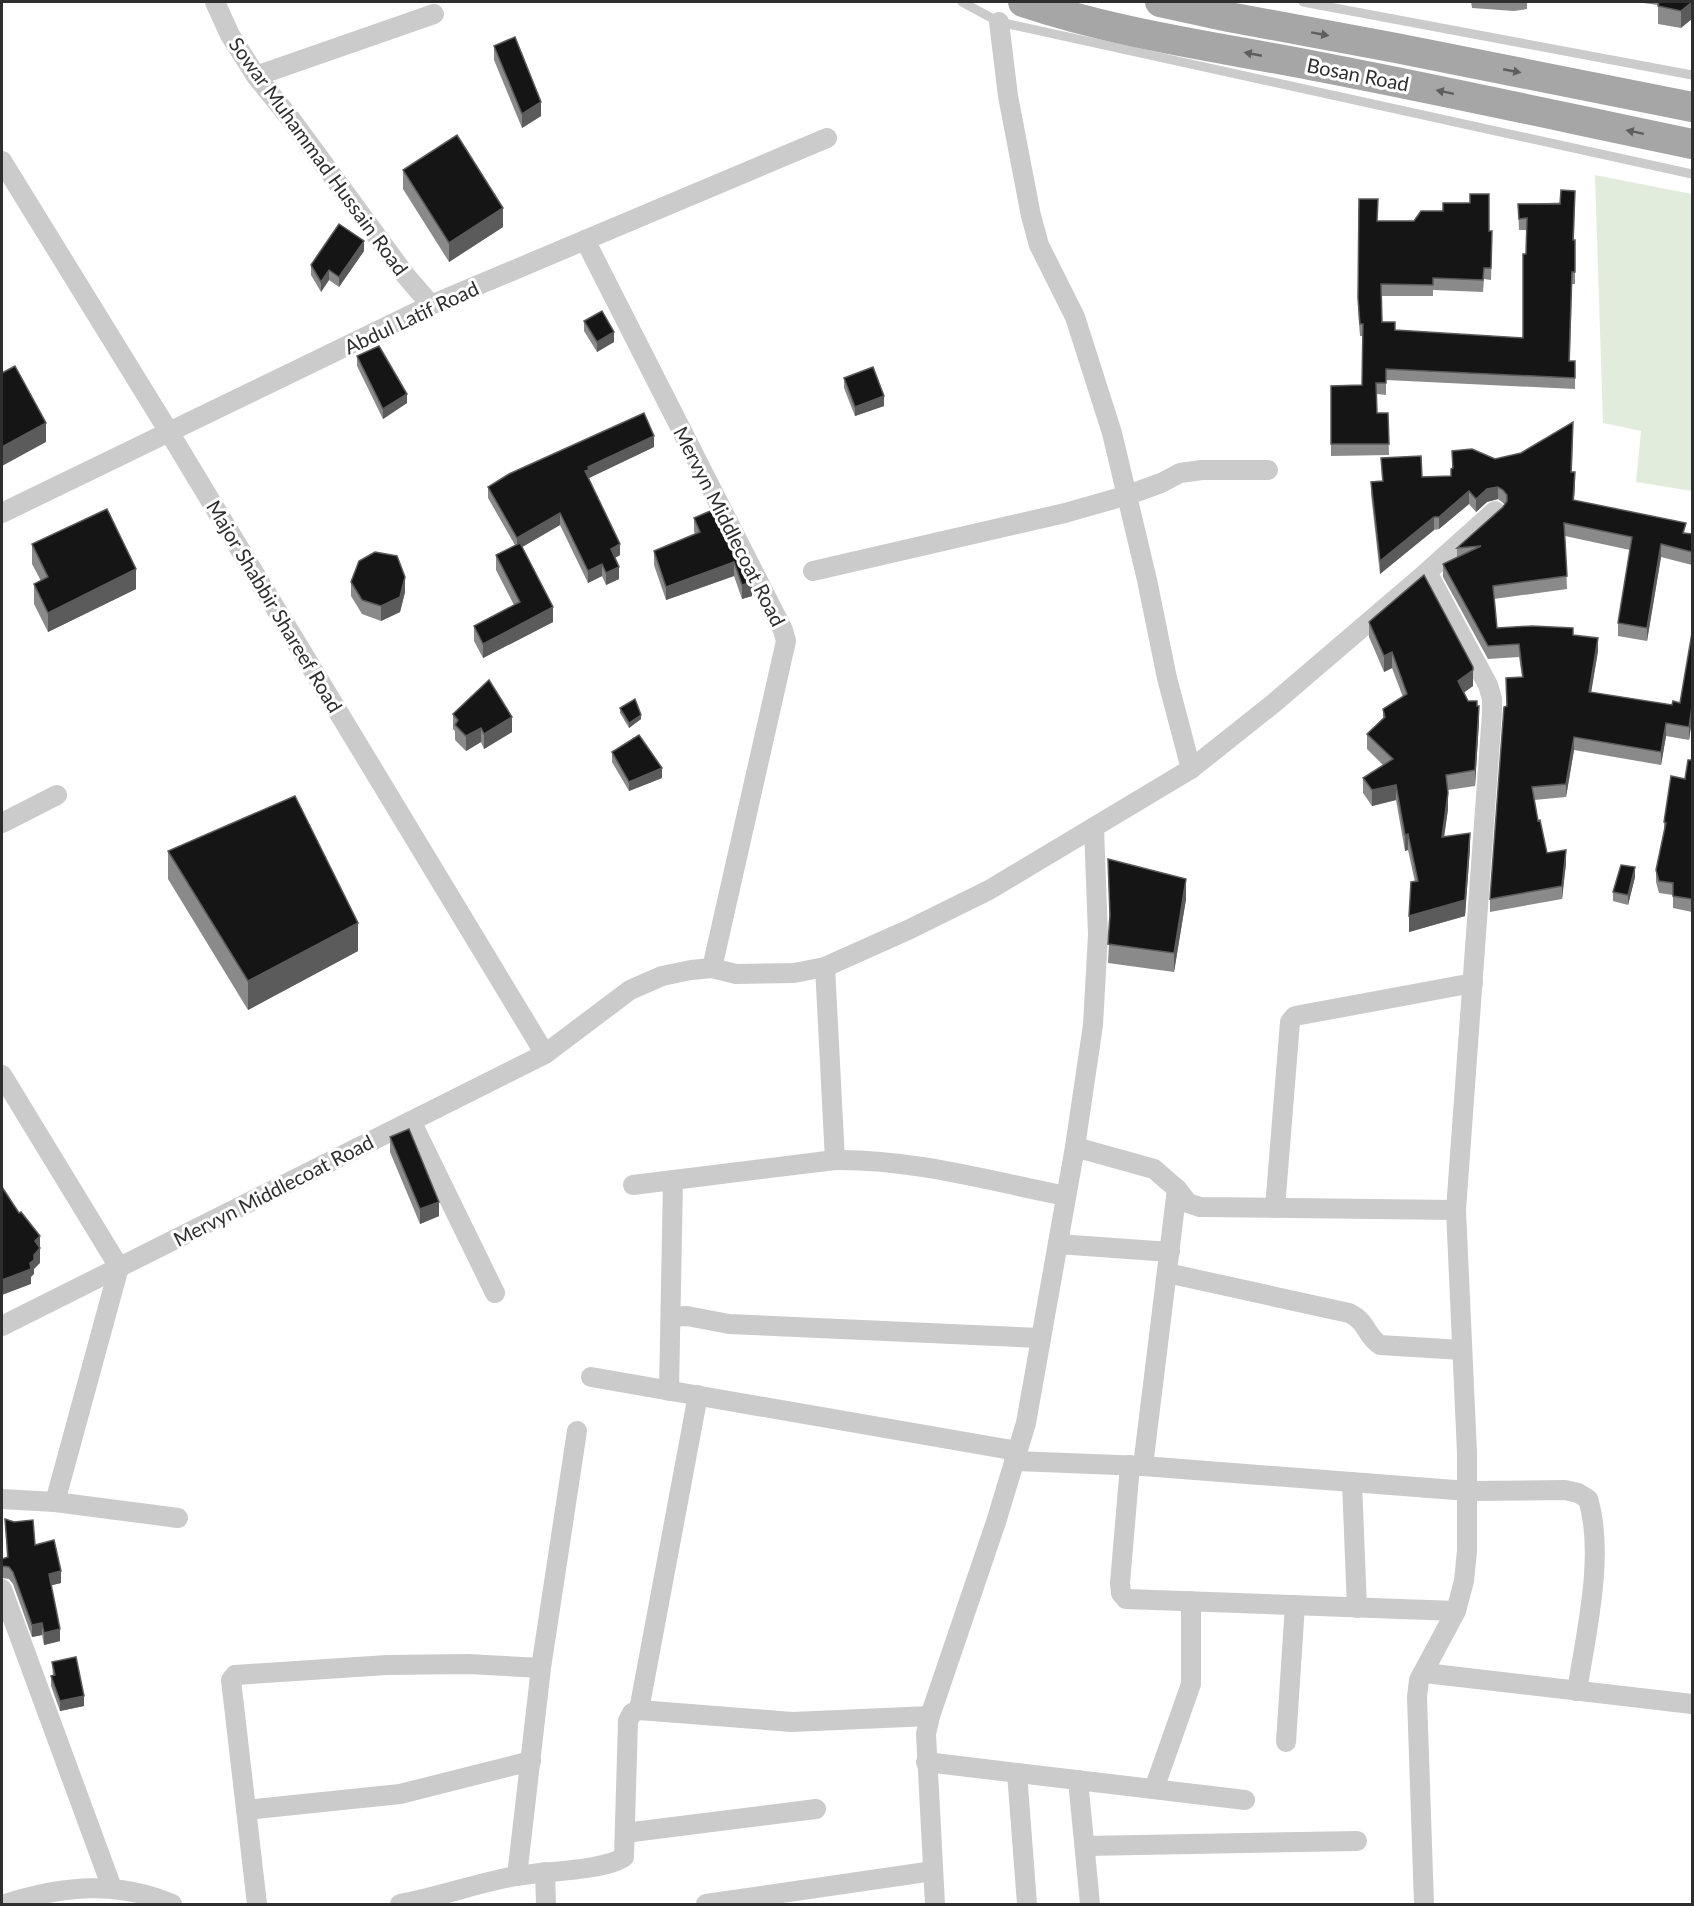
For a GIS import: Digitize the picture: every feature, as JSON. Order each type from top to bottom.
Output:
[{"type":"main road","name":"Bosan Road","points":[[1023,2],[1056,13],[1118,28],[1388,80],[1692,144]]},
{"type":"main road","name":"Bosan Road","points":[[1160,2],[1692,107]]},
{"type":"street","name":"Sowar Muhammad Hussain Road","points":[[215,2],[230,35],[256,76],[290,118],[406,276],[431,305]]},
{"type":"street","points":[[256,76],[434,14]]},
{"type":"street","points":[[999,22],[1008,96],[1030,216],[1040,245],[1075,317],[1112,433],[1128,495],[1167,678],[1191,769]]},
{"type":"street","name":"Abdul Latif Road","points":[[2,513],[431,305],[827,138]]},
{"type":"street","name":"Major Shabbir Shareef Road","points":[[2,161],[546,1054]]},
{"type":"street","name":"Mervyn Middlecoat Road","points":[[585,240],[783,630],[786,641],[712,968]]},
{"type":"street","points":[[813,571],[1065,513],[1128,495],[1161,483],[1180,473],[1202,470],[1268,470]]},
{"type":"street","name":"Mervyn Middlecoat Road","points":[[2,1326],[546,1054],[630,990],[662,976],[691,970],[712,968],[735,974],[794,973],[825,967],[910,930],[989,890],[1191,769],[1274,703],[1495,511]]},
{"type":"street","points":[[1424,1905],[1417,1697],[1419,1680],[1425,1673],[1456,1611],[1464,1581],[1467,1491],[1456,1210],[1492,699],[1488,686],[1427,572]]},
{"type":"street","points":[[2,824],[57,795]]},
{"type":"street","points":[[935,1905],[926,1734],[1026,1423],[1075,1147],[1093,1025],[1098,934],[1094,828]]},
{"type":"street","points":[[825,967],[835,1160]]},
{"type":"street","points":[[1275,1208],[1290,1022],[1295,1016],[1473,983]]},
{"type":"street","points":[[2,1075],[119,1267],[55,1502]]},
{"type":"street","points":[[411,1121],[495,1293]]},
{"type":"street","points":[[1075,1147],[1154,1169],[1178,1189],[1188,1203],[1200,1206],[1456,1210]]},
{"type":"street","points":[[633,1185],[835,1160],[899,1163],[1066,1196]]},
{"type":"street","points":[[669,1391],[673,1180]]},
{"type":"street","points":[[1178,1189],[1136,1466],[1120,1583],[1121,1593],[1126,1599],[1456,1611]]},
{"type":"street","points":[[1058,1244],[1170,1252]]},
{"type":"street","points":[[1167,1273],[1349,1313],[1358,1317],[1365,1324],[1371,1337],[1380,1345],[1462,1350]]},
{"type":"street","points":[[671,1317],[687,1316],[729,1324],[1040,1338]]},
{"type":"street","points":[[591,1377],[698,1395],[1016,1456],[1467,1491],[1565,1490],[1578,1493],[1588,1499],[1592,1512],[1596,1560],[1577,1691]]},
{"type":"street","points":[[639,1710],[698,1395]]},
{"type":"street","points":[[517,1876],[541,1668],[577,1431]]},
{"type":"street","points":[[1352,1482],[1357,1608]]},
{"type":"street","points":[[2,1499],[55,1502],[178,1518]]},
{"type":"street","points":[[2,1589],[112,1888]]},
{"type":"street","points":[[1154,1789],[1191,1684],[1191,1601]]},
{"type":"street","points":[[1286,1742],[1295,1605]]},
{"type":"street","points":[[257,1905],[231,1680],[235,1675],[387,1665],[468,1664],[541,1668]]},
{"type":"street","points":[[1425,1673],[1692,1704]]},
{"type":"street","points":[[408,1904],[517,1876],[617,1862],[624,1857],[628,1721],[632,1713],[639,1710],[792,1722],[930,1716]]},
{"type":"street","points":[[246,1810],[400,1794],[531,1761]]},
{"type":"street","points":[[926,1762],[1245,1800]]},
{"type":"street","points":[[1017,1773],[1027,1905]]},
{"type":"street","points":[[1078,1780],[1090,1905]]},
{"type":"street","points":[[625,1833],[816,1809]]},
{"type":"street","points":[[1085,1846],[1357,1841]]},
{"type":"street","points":[[706,1905],[933,1871]]},
{"type":"street","points":[[545,1872],[546,1905]]},
{"type":"street","points":[[4,1905],[64,1891],[112,1888],[172,1905]]},
{"type":"lane","points":[[962,2],[999,22],[1692,174]]},
{"type":"lane","points":[[1303,2],[1692,75]]},
{"type":"green space","points":[[1595,175],[1692,194],[1692,491],[1636,482],[1641,431],[1603,423]]},
{"type":"building","points":[[1659,2],[1692,2],[1681,11],[1658,6]]},
{"type":"building","points":[[515,37],[541,102],[522,114],[494,46]]},
{"type":"building","points":[[457,135],[503,208],[449,243],[403,170]]},
{"type":"building","points":[[1561,190],[1575,191],[1573,240],[1575,240],[1575,272],[1572,272],[1569,361],[1575,361],[1575,378],[1386,369],[1386,383],[1376,383],[1377,413],[1388,413],[1389,444],[1331,444],[1331,386],[1362,385],[1363,324],[1360,324],[1358,298],[1359,199],[1378,199],[1377,221],[1414,221],[1421,211],[1443,211],[1443,203],[1470,203],[1470,194],[1489,194],[1489,231],[1492,231],[1491,268],[1484,268],[1483,280],[1433,278],[1433,285],[1381,284],[1382,322],[1395,322],[1395,330],[1523,338],[1523,254],[1526,254],[1527,218],[1519,219],[1518,204],[1560,204]]},
{"type":"building","points":[[339,224],[364,241],[339,277],[329,270],[321,282],[311,265]]},
{"type":"building","points":[[602,311],[614,332],[597,342],[584,321]]},
{"type":"building","points":[[379,346],[407,394],[383,409],[357,356]]},
{"type":"building","points":[[15,366],[46,423],[2,447],[2,373]]},
{"type":"building","points":[[873,367],[884,396],[855,407],[844,378]]},
{"type":"building","points":[[644,413],[654,436],[588,467],[589,470],[585,471],[620,544],[611,549],[619,567],[606,573],[602,564],[588,571],[560,513],[517,538],[488,487],[509,474]]},
{"type":"building","points":[[1573,422],[1571,472],[1575,472],[1573,500],[1686,523],[1683,533],[1692,534],[1692,552],[1661,544],[1647,628],[1618,623],[1632,537],[1564,523],[1567,576],[1493,586],[1497,628],[1532,626],[1573,628],[1573,635],[1598,638],[1589,692],[1672,705],[1673,701],[1680,703],[1692,633],[1692,706],[1689,727],[1666,723],[1661,752],[1574,737],[1566,784],[1532,787],[1547,853],[1566,850],[1562,886],[1490,899],[1504,707],[1507,706],[1506,678],[1523,677],[1519,644],[1488,646],[1443,564],[1481,546],[1457,548],[1503,507],[1507,501],[1507,495],[1498,487],[1487,489],[1476,499],[1469,491],[1439,517],[1434,517],[1380,561],[1371,482],[1383,481],[1381,458],[1421,456],[1422,477],[1451,476],[1452,451],[1472,449],[1495,459],[1521,453]]},
{"type":"building","points":[[107,509],[136,569],[48,613],[34,584],[48,577],[32,544]]},
{"type":"building","points":[[715,509],[752,582],[742,585],[734,562],[666,587],[654,551],[700,532],[694,518]]},
{"type":"building","points":[[520,543],[553,607],[483,644],[474,626],[520,602],[496,555]]},
{"type":"building","points":[[375,552],[397,556],[405,577],[400,597],[381,606],[362,600],[351,582],[359,561]]},
{"type":"building","points":[[1424,575],[1473,667],[1473,670],[1458,681],[1468,701],[1477,701],[1477,706],[1479,706],[1475,770],[1446,775],[1448,793],[1442,837],[1470,833],[1465,900],[1409,916],[1411,882],[1418,881],[1408,834],[1405,835],[1396,785],[1372,790],[1363,778],[1393,759],[1367,734],[1385,717],[1383,709],[1407,694],[1392,652],[1384,656],[1369,622]]},
{"type":"building","points":[[489,680],[512,717],[484,734],[481,728],[466,736],[455,725],[458,720],[453,714]]},
{"type":"building","points":[[635,699],[641,715],[629,723],[620,708]]},
{"type":"building","points":[[639,735],[662,768],[629,782],[612,752]]},
{"type":"building","points":[[1688,760],[1692,760],[1692,899],[1673,896],[1673,883],[1659,881],[1656,870],[1666,823],[1664,822],[1671,776],[1685,779]]},
{"type":"building","points":[[295,796],[358,923],[248,981],[168,851]]},
{"type":"building","points":[[1108,859],[1186,879],[1174,953],[1108,944],[1110,915]]},
{"type":"building","points":[[1621,865],[1635,867],[1628,895],[1613,892]]},
{"type":"building","points":[[409,1129],[439,1202],[420,1209],[390,1137]]},
{"type":"building","points":[[2,1187],[19,1213],[21,1212],[40,1236],[35,1241],[40,1248],[30,1263],[31,1269],[2,1280]]},
{"type":"building","points":[[5,1519],[14,1522],[33,1520],[35,1545],[54,1540],[61,1571],[49,1574],[60,1629],[44,1633],[42,1623],[32,1625],[13,1572],[9,1567],[2,1566],[2,1559],[8,1557]]},
{"type":"building","points":[[76,1657],[84,1696],[60,1701],[51,1676],[55,1675],[52,1662]]}]
